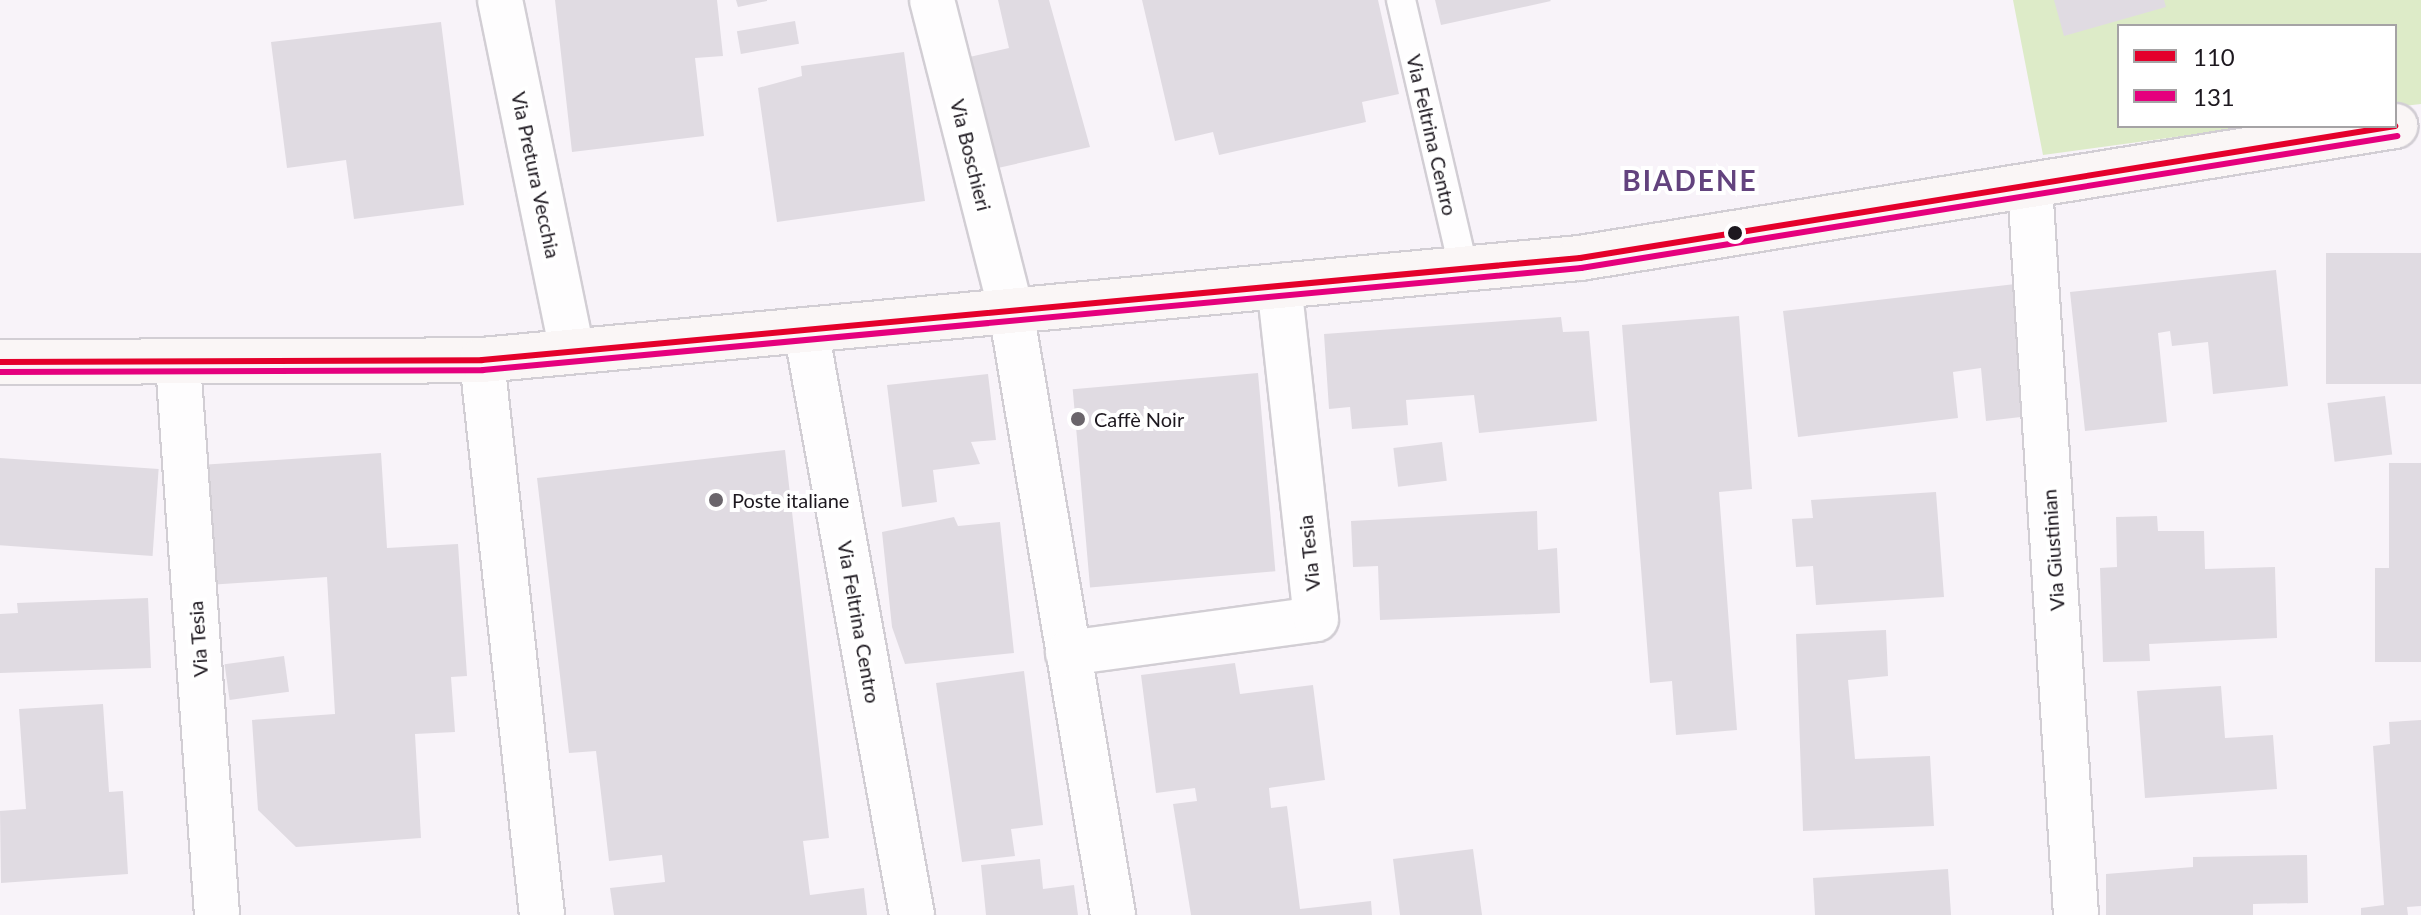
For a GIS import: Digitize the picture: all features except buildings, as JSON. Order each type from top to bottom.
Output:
[{"type":"main road","points":[[2397,126],[2421,122]]},
{"type":"main road","points":[[0,362],[482,360],[1464,270],[1580,258],[2383,128]]},
{"type":"street","name":"Via Pretura Vecchia","points":[[500,0],[572,350]]},
{"type":"street","name":"Via Boschieri","points":[[932,0],[1011,311]]},
{"type":"street","name":"Via Giustinian","points":[[2030,186],[2076,915]]},
{"type":"street","name":"Via Tesia","points":[[1068,653],[1316,619],[1279,286]]},
{"type":"street","points":[[1011,311],[1113,915]]},
{"type":"street","name":"Via Feltrina Centro","points":[[806,330],[912,915]]},
{"type":"street","points":[[482,360],[542,915]]},
{"type":"street","name":"Via Tesia","points":[[178,363],[217,915]]},
{"type":"lane","name":"Via Feltrina Centro","points":[[1401,0],[1464,270]]},
{"type":"green space","points":[[2013,0],[2421,0],[2421,104],[2397,107],[2397,24],[2117,24],[2117,128],[2241,128],[2043,155]]},
{"type":"transit line","name":"110","points":[[0,362],[482,360],[1580,258],[2383,128]]},
{"type":"transit line","name":"131","points":[[0,372],[483,370],[1581,268],[2397,136]]},
{"type":"place","name":"Caffè Noir","points":[[1078,419]]},
{"type":"place","name":"Poste italiane","points":[[716,500]]},
{"type":"district","name":"BIADENE","points":[[1690,180]]}]
